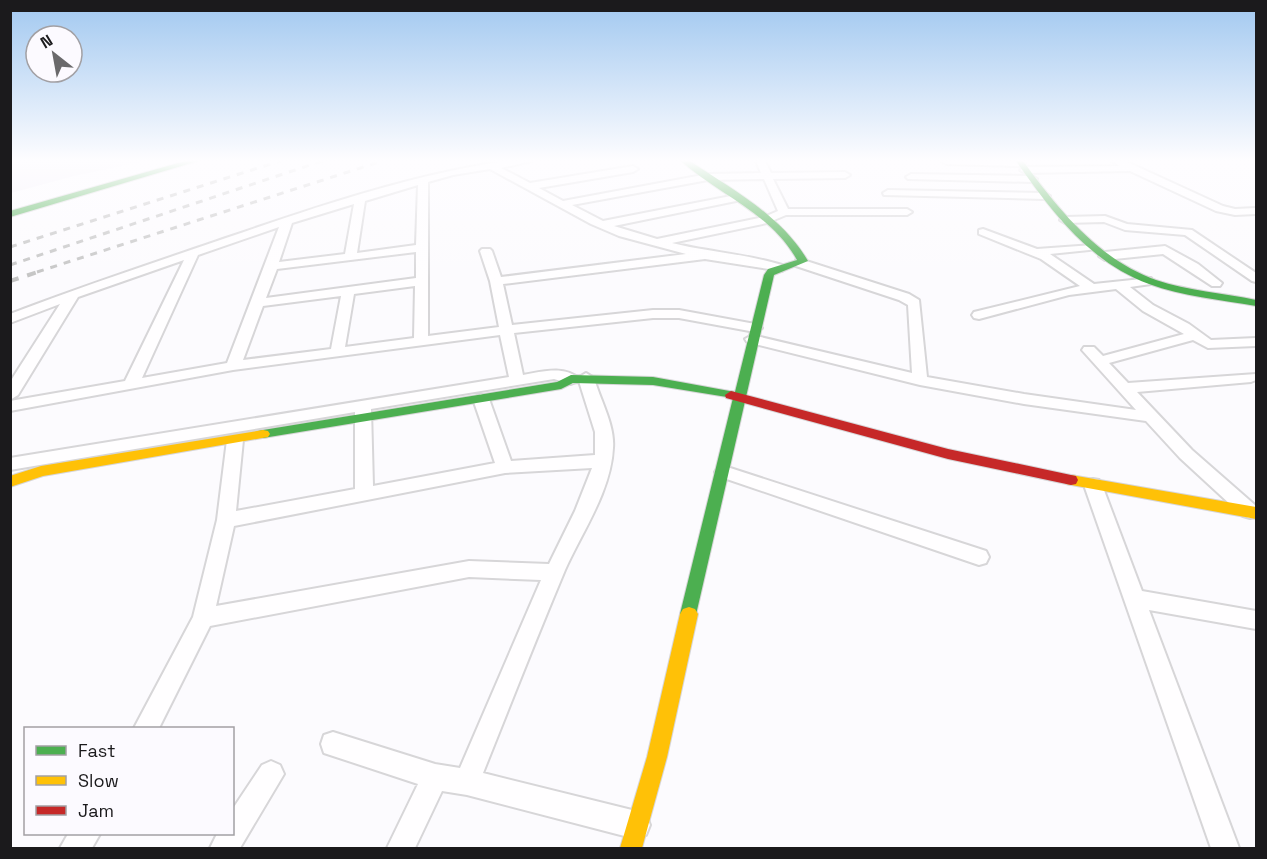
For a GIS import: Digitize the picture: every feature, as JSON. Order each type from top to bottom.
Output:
[{"type":"street","points":[[10,214],[56,201]]},
{"type":"street","points":[[10,319],[73,294],[193,252],[353,201]]},
{"type":"street","points":[[350,257],[360,201]]},
{"type":"street","points":[[421,342],[423,201]]},
{"type":"street","points":[[556,201],[623,234],[705,255],[760,262],[778,268]]},
{"type":"street","points":[[561,204],[577,201]]},
{"type":"street","points":[[602,225],[721,201]]},
{"type":"street","points":[[740,201],[767,220],[800,251],[803,256],[800,263]]},
{"type":"street","points":[[779,201],[784,212]]},
{"type":"street","points":[[1049,201],[1089,247],[1147,280],[1257,303]]},
{"type":"street","points":[[1206,201],[1257,224]]},
{"type":"street","points":[[1227,210],[1257,211]]},
{"type":"street","points":[[656,243],[767,220],[784,212],[907,212]]},
{"type":"street","points":[[1065,220],[1105,219],[1125,227],[1188,232],[1257,278]]},
{"type":"street","points":[[233,366],[287,221]]},
{"type":"street","points":[[983,232],[1038,252],[1090,287]]},
{"type":"street","points":[[1038,252],[1089,247]]},
{"type":"street","points":[[272,266],[422,248]]},
{"type":"street","points":[[1105,256],[1165,250],[1216,283]]},
{"type":"street","points":[[486,251],[496,280],[517,381]]},
{"type":"street","points":[[131,384],[193,252]]},
{"type":"street","points":[[496,280],[705,255]]},
{"type":"street","points":[[333,744],[435,777],[467,782],[633,837],[657,757],[713,508],[724,472],[753,334],[769,274],[778,268],[800,263],[904,297],[914,303],[920,380]]},
{"type":"street","points":[[979,315],[1035,299],[1090,287],[1147,280]]},
{"type":"street","points":[[258,303],[422,281]]},
{"type":"street","points":[[1118,284],[1148,308],[1184,327],[1203,342],[1214,345],[1257,342]]},
{"type":"street","points":[[337,354],[348,290]]},
{"type":"street","points":[[10,395],[73,294]]},
{"type":"street","points":[[10,406],[233,366],[506,330],[667,314],[753,334],[920,380],[1024,399],[1152,417]]},
{"type":"street","points":[[1195,335],[1094,356],[1186,454],[1253,512]]},
{"type":"street","points":[[10,482],[41,471],[235,440],[555,374],[578,378],[653,381],[739,396],[948,454],[1093,485],[1253,512]]},
{"type":"street","points":[[1125,388],[1251,377]]},
{"type":"street","points":[[10,464],[363,413],[481,399],[561,385],[578,378]]},
{"type":"street","points":[[467,782],[555,572],[584,512],[602,461],[605,447],[603,435],[578,378]]},
{"type":"street","points":[[481,399],[505,467]]},
{"type":"street","points":[[363,413],[364,494]]},
{"type":"street","points":[[147,727],[203,618],[226,520],[235,440]]},
{"type":"street","points":[[226,520],[505,467],[602,461]]},
{"type":"street","points":[[724,472],[980,557]]},
{"type":"street","points":[[1093,485],[1225,849]]},
{"type":"street","points":[[203,618],[469,569],[555,572]]},
{"type":"street","points":[[1134,598],[1257,620]]},
{"type":"street","points":[[234,833],[271,774]]},
{"type":"street","points":[[400,849],[435,777]]},
{"type":"street","points":[[74,849],[85,835]]},
{"type":"street","points":[[224,849],[233,835]]},
{"type":"railway","points":[[10,247],[154,201]]},
{"type":"railway","points":[[10,265],[202,201]]},
{"type":"railway","points":[[37,272],[257,201]]},
{"type":"railway","points":[[10,281],[41,271]]},
{"type":"traffic: fast","points":[[10,214],[55,201]]},
{"type":"traffic: fast","points":[[689,614],[769,275],[772,271],[803,261],[795,247],[782,233],[743,201]]},
{"type":"traffic: fast","points":[[1049,201],[1061,216],[1094,248],[1131,273],[1166,286],[1256,303]]},
{"type":"traffic: fast","points":[[263,434],[561,385],[571,379],[653,381],[731,395]]},
{"type":"traffic: slow","points":[[10,482],[41,471],[263,434]]},
{"type":"traffic: slow","points":[[1071,480],[1256,513]]},
{"type":"traffic: slow","points":[[631,848],[657,757],[689,614]]},
{"type":"traffic: jam","points":[[731,395],[948,454],[1071,480]]}]
